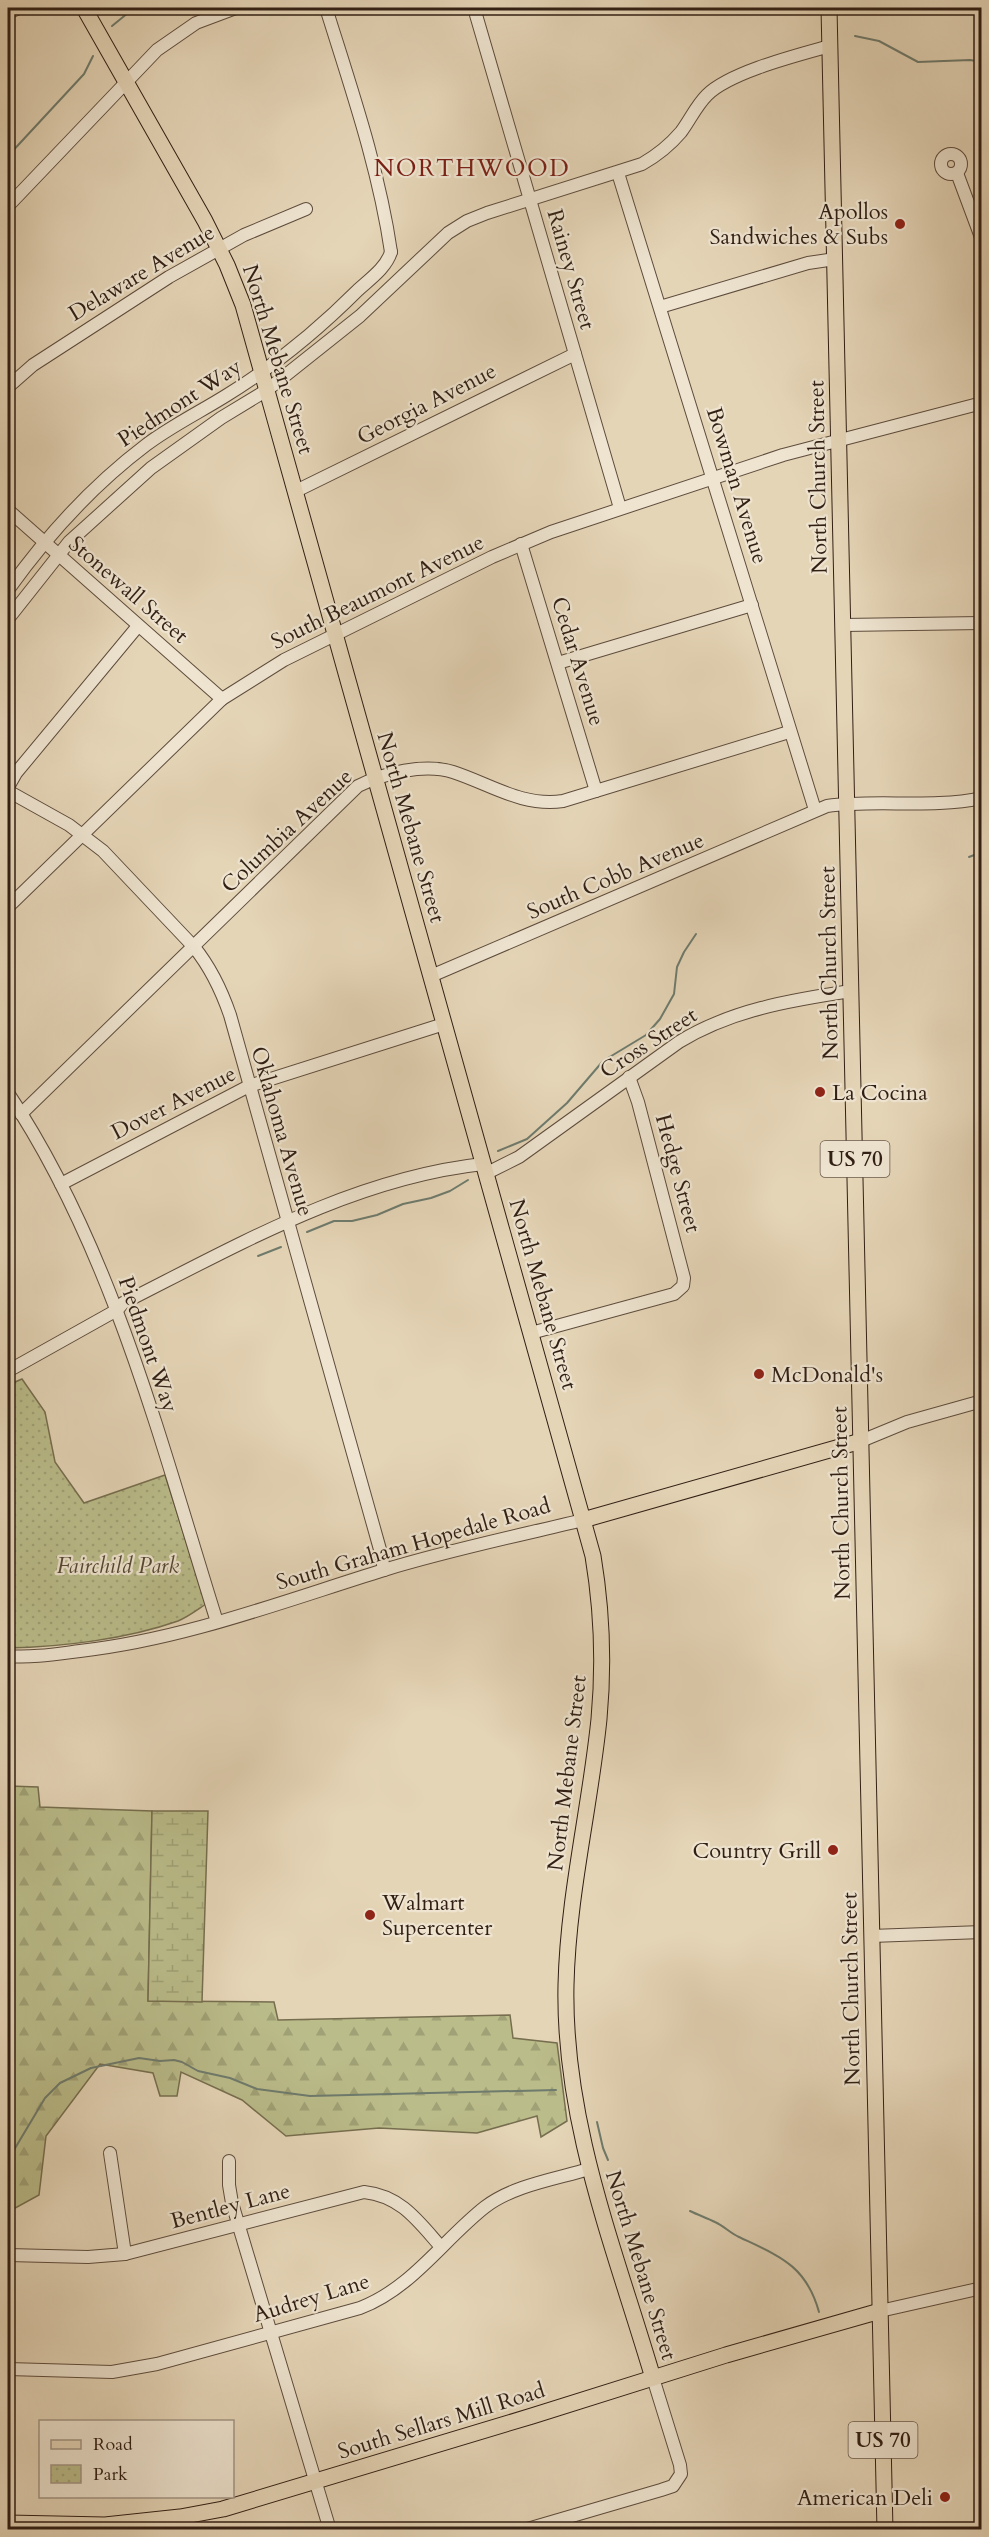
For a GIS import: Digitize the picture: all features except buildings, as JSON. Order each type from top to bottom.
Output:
[{"type":"main road","name":"North Mebane Street","points":[[84,8],[219,248],[240,295],[593,1556],[602,1651],[601,1693],[595,1750],[572,1900],[566,1988],[573,2083],[589,2169],[653,2378]]},
{"type":"main road","name":"North Church Street","points":[[830,8],[885,2529]]},
{"type":"main road","name":"South Graham Hopedale Road","points":[[583,1520],[861,1441]]},
{"type":"main road","name":"South Sellars Mill Road","points":[[8,2523],[105,2525],[180,2517],[223,2509],[801,2332],[880,2310]]},
{"type":"street","points":[[8,13],[19,8]]},
{"type":"street","points":[[8,206],[157,50],[196,23],[236,8]]},
{"type":"street","points":[[326,8],[384,203],[391,252],[411,268]]},
{"type":"street","name":"Rainey Street","points":[[474,8],[620,507]]},
{"type":"street","name":"Piedmont Way","points":[[8,619],[69,542],[151,468],[221,418],[267,390],[360,316],[432,246],[459,225],[487,213],[642,164],[664,150],[681,132],[708,94],[719,85],[792,56],[830,46]]},
{"type":"street","name":"Bowman Avenue","points":[[618,173],[815,810]]},
{"type":"street","points":[[957,173],[981,240]]},
{"type":"street","name":"Delaware Avenue","points":[[8,387],[33,365],[85,330],[219,248],[306,209]]},
{"type":"street","name":"Piedmont Way","points":[[8,590],[45,543],[96,488],[146,445],[262,372],[332,316],[385,264],[391,252]]},
{"type":"street","points":[[660,307],[808,263],[835,260]]},
{"type":"street","name":"Georgia Avenue","points":[[296,491],[575,354]]},
{"type":"street","name":"South Beaumont Avenue","points":[[8,907],[222,699],[263,672],[521,544],[620,507],[783,454],[981,403]]},
{"type":"street","name":"Stonewall Street","points":[[8,510],[222,699]]},
{"type":"street","name":"Cedar Avenue","points":[[521,544],[596,791]]},
{"type":"street","points":[[558,663],[752,605]]},
{"type":"street","points":[[843,625],[981,623]]},
{"type":"street","points":[[8,789],[16,773],[138,626]]},
{"type":"street","name":"Columbia Avenue","points":[[21,1114],[358,786],[375,778],[424,769],[443,770],[520,798],[541,802],[563,801],[789,732]]},
{"type":"street","name":"Oklahoma Avenue","points":[[8,789],[82,834],[103,851],[207,963],[224,999],[384,1570]]},
{"type":"street","name":"South Cobb Avenue","points":[[431,976],[815,810],[847,803],[958,802],[981,798]]},
{"type":"street","name":"Cross Street","points":[[8,1371],[117,1310],[123,1303],[318,1207],[442,1170],[485,1168],[519,1157],[691,1035],[730,1016],[755,1008],[851,991]]},
{"type":"street","name":"Dover Avenue","points":[[61,1184],[249,1086],[444,1024]]},
{"type":"street","name":"Hedge Street","points":[[531,1333],[674,1294],[680,1291],[684,1281],[638,1102],[629,1077]]},
{"type":"street","name":"Piedmont Way","points":[[8,1093],[61,1184],[117,1310],[217,1622]]},
{"type":"street","points":[[861,1441],[907,1422],[981,1401]]},
{"type":"street","name":"South Graham Hopedale Road","points":[[8,1656],[22,1657],[93,1649],[158,1637],[306,1597],[384,1570],[583,1520]]},
{"type":"street","points":[[871,1936],[981,1932]]},
{"type":"street","points":[[110,2153],[125,2254]]},
{"type":"street","points":[[229,2161],[229,2185],[239,2224],[330,2529]]},
{"type":"street","name":"Audrey Lane","points":[[8,2370],[112,2372],[157,2364],[374,2302],[404,2283],[486,2206],[508,2194],[589,2169]]},
{"type":"street","name":"Bentley Lane","points":[[8,2255],[88,2257],[125,2254],[352,2194],[377,2194],[390,2198],[406,2208],[441,2247]]},
{"type":"street","points":[[880,2310],[981,2288]]},
{"type":"street","name":"North Mebane Street","points":[[524,2529],[661,2490],[677,2481],[681,2474],[680,2465],[653,2378]]},
{"type":"green space","name":"Fairchild Park","points":[[22,1379],[45,1412],[55,1462],[84,1503],[165,1475],[206,1604],[178,1621],[138,1633],[72,1644],[8,1648],[8,1385]]},
{"type":"green space","points":[[8,1786],[38,1787],[40,1807],[152,1811],[148,2001],[274,2002],[278,2020],[510,2015],[513,2038],[557,2043],[567,2121],[541,2137],[537,2116],[477,2133],[379,2128],[286,2136],[242,2100],[181,2072],[177,2096],[160,2096],[153,2073],[100,2064],[46,2136],[39,2195],[8,2212]]},
{"type":"green space","points":[[152,1811],[208,1811],[202,2002],[148,2001]]},
{"type":"waterway","points":[[112,26],[134,8]]},
{"type":"waterway","points":[[855,36],[879,41],[918,62],[970,60],[982,62]]},
{"type":"waterway","points":[[8,156],[84,74],[93,56]]},
{"type":"waterway","points":[[969,857],[982,852]]},
{"type":"waterway","points":[[498,1151],[527,1139],[567,1103],[603,1061],[646,1035],[660,1019],[674,994],[677,967],[696,934]]},
{"type":"waterway","points":[[307,1232],[334,1221],[352,1221],[377,1215],[403,1204],[431,1198],[450,1191],[468,1180]]},
{"type":"waterway","points":[[258,1256],[281,1247]]},
{"type":"waterway","points":[[8,2160],[45,2098],[60,2083],[91,2068],[139,2058],[174,2060],[198,2071],[230,2078],[257,2089],[310,2096],[556,2090]]},
{"type":"waterway","points":[[597,2122],[608,2160]]},
{"type":"waterway","points":[[690,2211],[767,2250],[789,2264],[807,2283],[819,2312]]},
{"type":"place","name":"Apollos Sandwiches & Subs","points":[[900,224]]},
{"type":"place","name":"La Cocina","points":[[820,1092]]},
{"type":"place","name":"McDonald's","points":[[759,1374]]},
{"type":"place","name":"Country Grill","points":[[833,1850]]},
{"type":"place","name":"Walmart Supercenter","points":[[370,1915]]},
{"type":"place","name":"American Deli","points":[[945,2497]]},
{"type":"district","name":"NORTHWOOD","points":[[472,168]]}]
